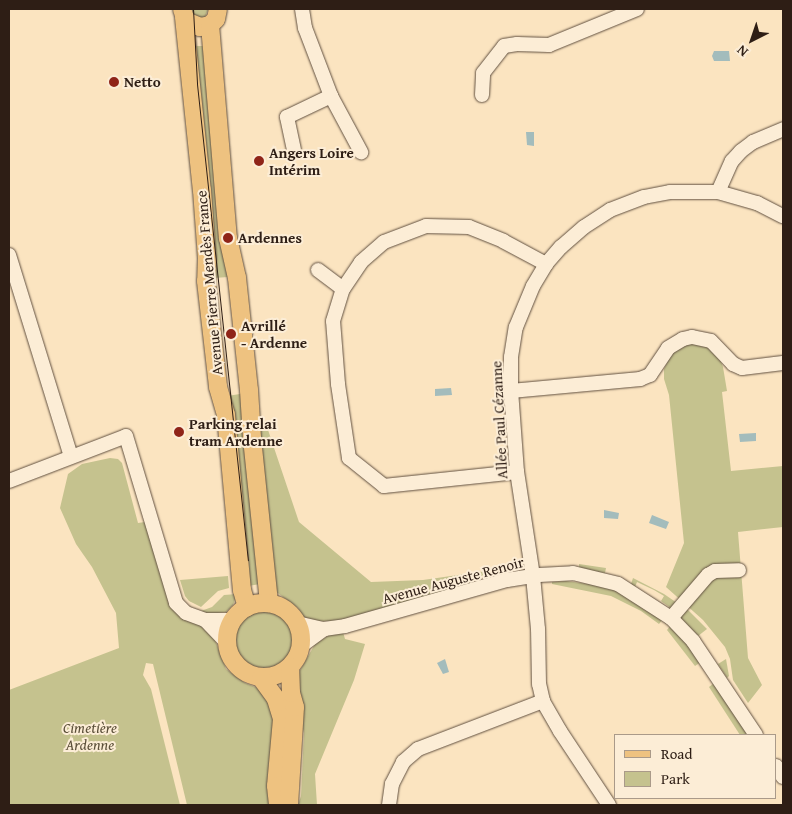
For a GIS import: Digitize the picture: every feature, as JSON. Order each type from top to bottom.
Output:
[{"type":"main road","points":[[182,11],[190,24],[197,27],[210,25],[216,19],[218,9]]},
{"type":"main road","name":"Avenue Pierre Mendès France","points":[[182,11],[202,190],[207,258],[206,282],[218,387],[226,415],[242,590],[247,607]]},
{"type":"main road","name":"Avenue Pierre Mendès France","points":[[210,25],[228,238],[237,278],[269,603]]},
{"type":"main road","points":[[269,603],[284,608],[297,623],[301,632],[301,646],[298,657],[290,667],[275,676],[261,678],[249,674],[238,667],[230,656],[227,643],[228,630],[233,620],[247,607],[269,603]]},
{"type":"main road","points":[[289,805],[295,707],[291,692],[290,667]]},
{"type":"main road","points":[[261,678],[276,699],[282,719],[276,786],[278,805]]},
{"type":"street","points":[[302,9],[305,28],[331,96],[361,152]]},
{"type":"street","points":[[482,95],[483,73],[504,46],[550,44],[637,9]]},
{"type":"street","points":[[294,150],[287,117],[331,96]]},
{"type":"street","points":[[718,192],[732,161],[741,151],[753,142],[783,129]]},
{"type":"street","name":"Allée Paul Cézanne","points":[[543,701],[539,684],[538,629],[533,576],[517,472],[511,392],[511,357],[516,327],[533,286],[546,264],[561,247],[584,227],[610,210],[644,197],[670,192],[718,192],[757,203],[783,216]]},
{"type":"street","points":[[517,472],[384,486],[349,458],[338,384],[334,322],[343,289],[361,262],[384,242],[426,226],[469,228],[504,241],[546,264]]},
{"type":"street","points":[[9,254],[13,283],[71,457]]},
{"type":"street","points":[[318,270],[343,289]]},
{"type":"street","points":[[511,392],[640,380],[650,375],[668,348],[683,339],[692,337],[711,341],[732,364],[742,368],[783,363]]},
{"type":"street","points":[[9,481],[126,436],[173,596],[186,612],[205,620],[233,620]]},
{"type":"street","points":[[672,618],[708,575],[715,571],[739,570]]},
{"type":"street","name":"Avenue Auguste Renoir","points":[[297,623],[324,629],[345,626],[507,580],[573,573],[618,584],[672,618],[693,641],[755,734]]},
{"type":"street","points":[[205,620],[227,643]]},
{"type":"street","name":"Avenue Auguste Renoir","points":[[301,646],[324,629]]},
{"type":"street","points":[[389,805],[392,784],[403,762],[418,749],[543,701],[609,805]]},
{"type":"green space","points":[[187,9],[208,10],[205,17],[198,20]]},
{"type":"green space","points":[[191,46],[205,46],[228,277],[214,278]]},
{"type":"green space","points":[[690,343],[708,347],[720,359],[723,367],[727,391],[722,392],[731,471],[783,466],[783,527],[738,532],[748,658],[762,685],[748,703],[733,680],[730,659],[725,647],[703,620],[666,587],[684,543],[669,395],[664,379],[664,369],[672,352]]},
{"type":"green space","points":[[240,394],[261,584],[247,586],[227,396]]},
{"type":"green space","points":[[258,421],[265,421],[299,522],[371,582],[423,580],[493,570],[467,584],[382,610],[335,621],[317,621],[304,618],[298,608],[275,591]]},
{"type":"green space","name":"Cimetière Ardenne","points":[[110,458],[118,459],[122,463],[138,523],[145,522],[171,608],[208,630],[214,637],[226,669],[245,683],[258,688],[268,699],[275,720],[270,805],[187,805],[153,664],[146,663],[143,675],[151,689],[180,805],[9,805],[9,690],[119,648],[116,613],[92,567],[76,544],[60,508],[68,474],[82,464]]},
{"type":"green space","points":[[579,564],[606,568],[605,573],[579,569]]},
{"type":"green space","points":[[228,576],[229,588],[218,591],[201,607],[189,601],[185,596],[180,580]]},
{"type":"green space","points":[[633,578],[664,594],[680,605],[675,611],[661,601],[664,596],[637,582],[635,587],[631,584]]},
{"type":"green space","points":[[566,581],[604,586],[623,594],[663,619],[659,624],[641,611],[611,596],[552,584],[552,582]]},
{"type":"green space","points":[[237,594],[233,605],[226,612],[209,614],[201,611],[212,607],[224,595]]},
{"type":"green space","points":[[686,608],[707,629],[698,636],[679,616]]},
{"type":"green space","points":[[263,610],[280,615],[288,623],[293,640],[288,657],[280,665],[263,670],[246,665],[238,657],[233,640],[238,623],[246,615]]},
{"type":"green space","points":[[671,625],[701,662],[695,666],[667,630]]},
{"type":"green space","points":[[343,632],[345,639],[365,644],[354,680],[315,774],[317,805],[298,805],[301,796],[304,733],[300,717],[298,674],[315,644],[331,634]]},
{"type":"green space","points":[[726,659],[729,676],[727,678],[718,664]]},
{"type":"green space","points":[[714,683],[748,734],[739,734],[709,687]]},
{"type":"water","points":[[714,51],[729,51],[730,61],[714,61],[712,56]]},
{"type":"water","points":[[526,132],[534,132],[534,146],[527,145]]},
{"type":"water","points":[[451,388],[452,395],[435,396],[435,389]]},
{"type":"water","points":[[756,433],[756,441],[740,442],[739,434]]},
{"type":"water","points":[[604,510],[619,513],[618,519],[604,518]]},
{"type":"water","points":[[652,515],[669,522],[666,529],[649,523]]},
{"type":"water","points":[[445,659],[449,672],[443,674],[437,663]]},
{"type":"tram line","points":[[193,9],[197,84],[248,560]]},
{"type":"place","name":"Netto","points":[[114,82]]},
{"type":"place","name":"Angers Loire Intérim","points":[[259,161]]},
{"type":"place","name":"Ardennes","points":[[228,238]]},
{"type":"place","name":"Avrillé - Ardenne","points":[[231,334]]},
{"type":"place","name":"Parking relai tram Ardenne","points":[[179,432]]}]
